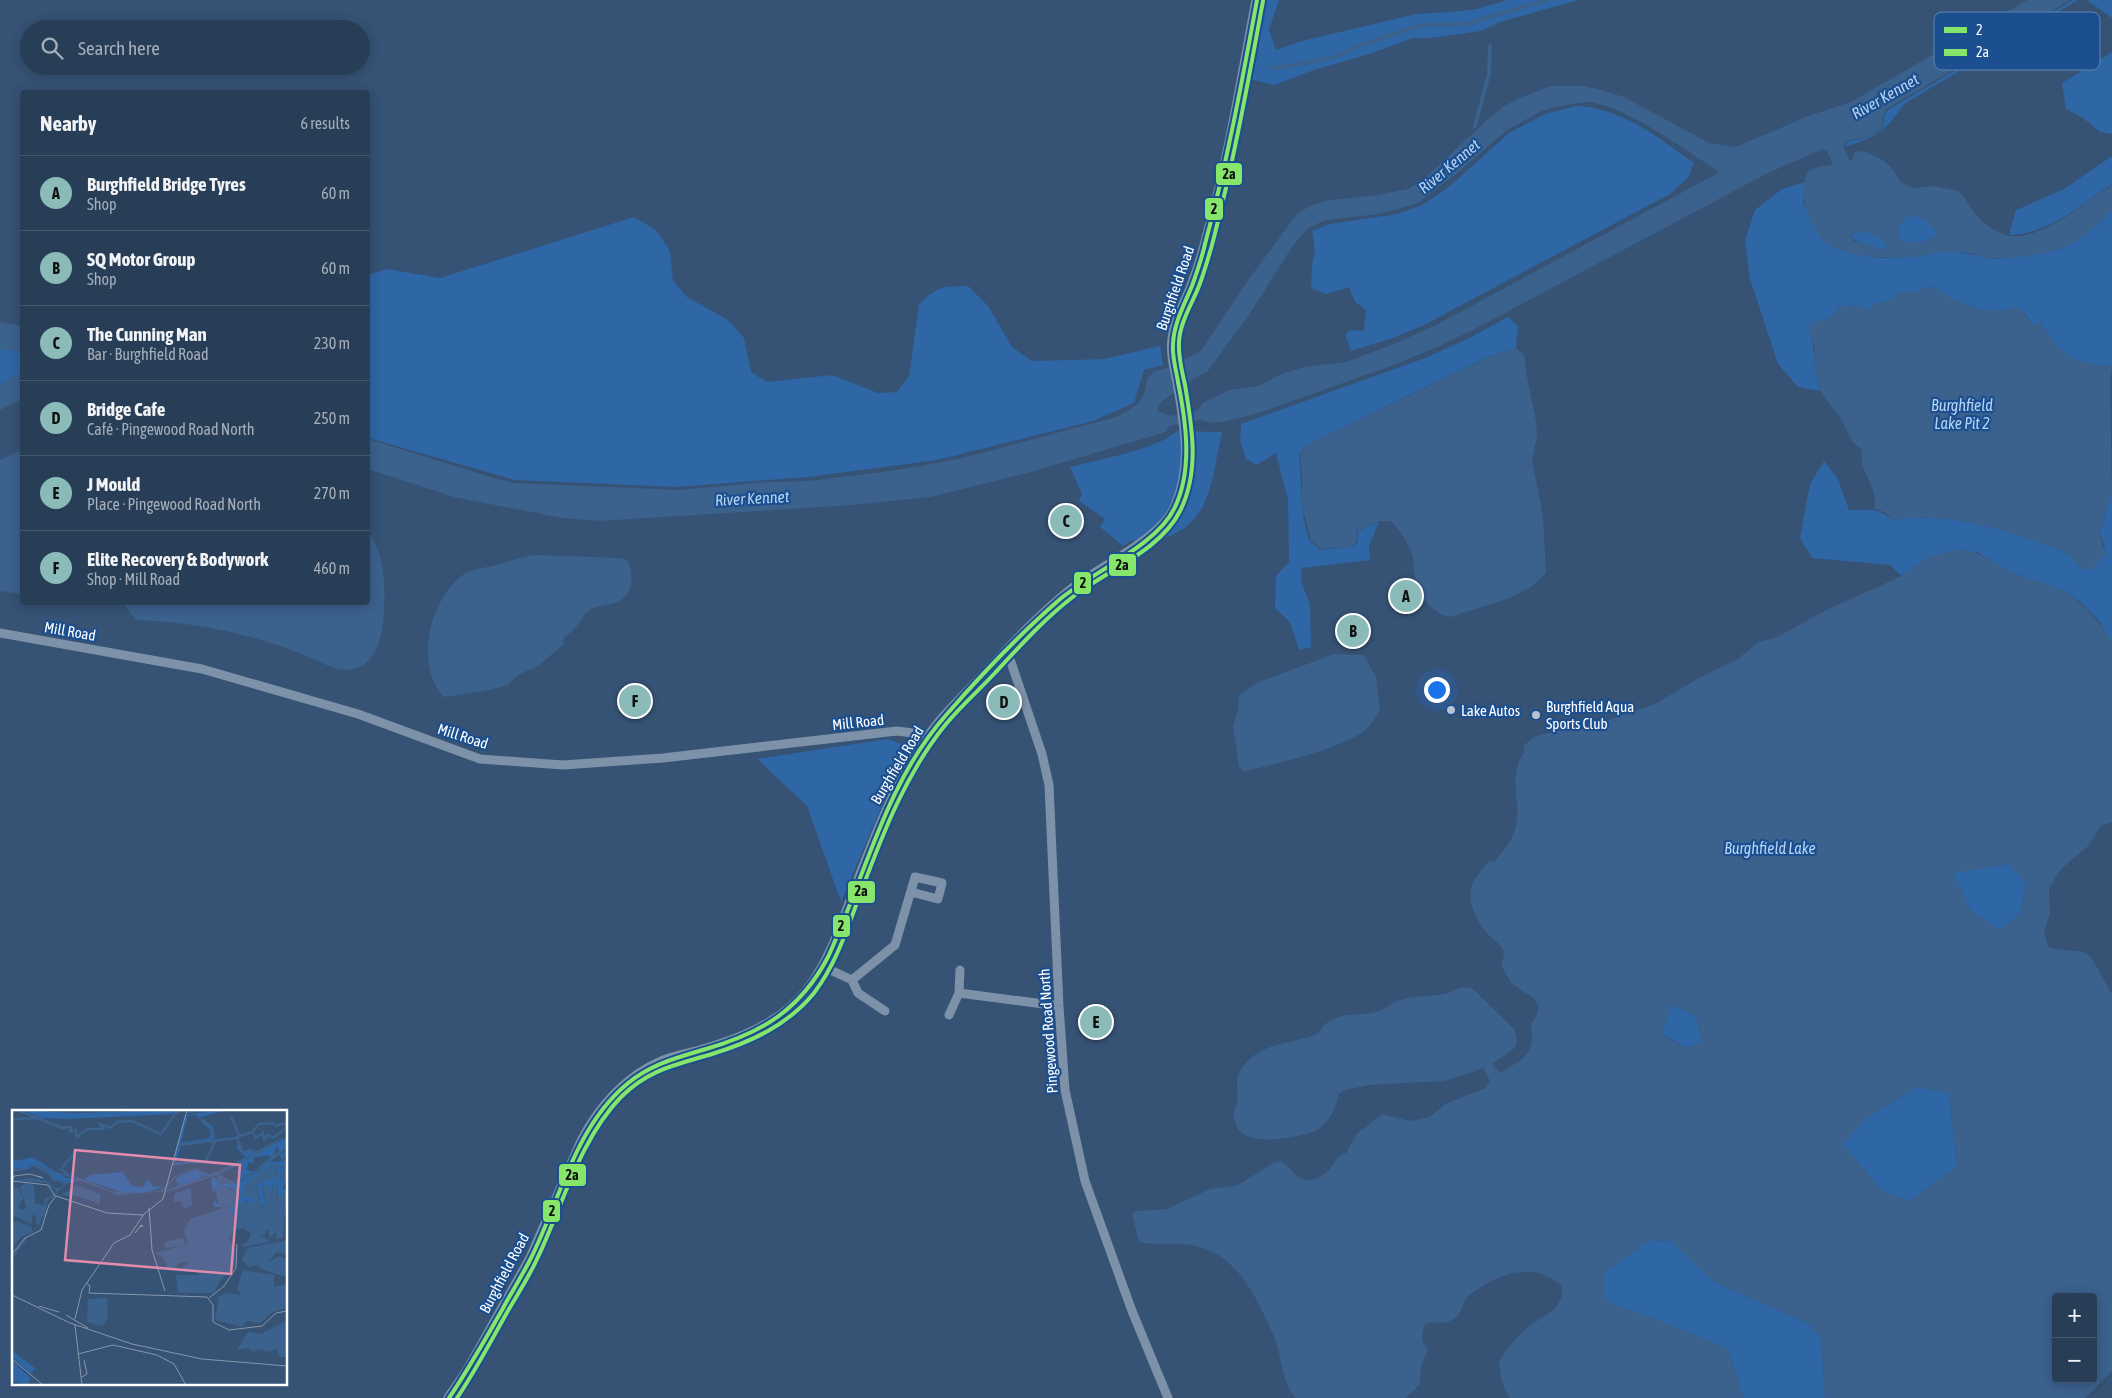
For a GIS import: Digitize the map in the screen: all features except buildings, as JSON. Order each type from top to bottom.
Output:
[{"type":"street","name":"Burghfield Road","points":[[449,1398],[467,1372],[531,1258],[582,1141],[590,1126],[608,1102],[638,1074],[650,1067],[677,1056],[710,1048],[749,1034],[770,1023],[795,1005],[824,966],[886,811],[927,740],[946,716],[1042,615],[1072,589],[1168,522],[1181,495],[1187,462],[1188,441],[1173,355],[1173,335],[1195,278],[1208,234],[1257,0]]},
{"type":"street","name":"Mill Road","points":[[0,633],[202,669],[358,714],[480,759],[563,765],[663,758],[897,732],[913,733],[927,740]]},
{"type":"street","name":"Pingewood Road North","points":[[1006,652],[1042,754],[1049,785],[1059,1006],[1065,1090],[1085,1181],[1125,1294],[1168,1398]]},
{"type":"street","points":[[852,980],[895,945],[911,892]]},
{"type":"street","points":[[824,966],[852,980],[858,993],[885,1011]]},
{"type":"street","points":[[949,1015],[959,993],[960,970]]},
{"type":"street","points":[[959,993],[1059,1006]]},
{"type":"shaded area","points":[[1264,0],[1279,0],[1269,30],[1276,50],[1302,41],[1416,14],[1477,9],[1507,0],[1578,0],[1500,22],[1481,31],[1431,38],[1413,38],[1372,53],[1314,70],[1275,85],[1248,79]]},
{"type":"shaded area","points":[[2073,0],[2078,0],[2058,12],[2053,12]]},
{"type":"shaded area","points":[[2087,0],[2112,0],[2112,18]]},
{"type":"shaded area","points":[[2112,52],[2112,134],[2100,132],[2083,118],[2066,109],[2062,83],[2083,70],[2100,70],[2100,59]]},
{"type":"shaded area","points":[[1955,70],[1961,70],[1904,104],[1891,122],[1873,136],[1845,147],[1848,141],[1867,138],[1883,128],[1884,116],[1888,110]]},
{"type":"shaded area","points":[[1576,106],[1608,112],[1639,125],[1653,134],[1694,163],[1688,178],[1670,194],[1424,325],[1393,338],[1351,351],[1345,334],[1351,330],[1364,331],[1366,310],[1355,302],[1349,287],[1326,294],[1311,288],[1315,250],[1312,231],[1330,224],[1397,214],[1422,205],[1450,186],[1509,133],[1545,114]]},
{"type":"shaded area","points":[[2112,156],[2112,184],[2050,224],[2023,234],[2009,235],[2016,210],[2064,189]]},
{"type":"shaded area","points":[[1805,182],[1803,203],[1821,238],[1832,247],[1867,256],[1884,258],[1919,256],[1939,252],[1959,252],[1994,259],[2043,253],[2060,249],[2098,224],[2112,209],[2112,370],[2110,366],[2086,363],[2068,355],[2054,342],[2040,322],[2033,327],[2024,313],[1989,312],[1953,300],[1934,287],[1914,293],[1907,291],[1899,293],[1888,302],[1877,303],[1867,310],[1856,305],[1839,307],[1832,316],[1813,325],[1809,329],[1820,391],[1798,387],[1778,364],[1750,279],[1745,240],[1755,210],[1782,189]]},
{"type":"shaded area","points":[[1911,215],[1926,221],[1938,234],[1926,241],[1902,241],[1897,232],[1905,218]]},
{"type":"shaded area","points":[[634,217],[656,230],[670,251],[673,281],[687,297],[728,320],[744,338],[751,372],[767,382],[832,375],[878,393],[897,392],[909,376],[919,304],[930,294],[943,287],[968,286],[988,306],[1012,347],[1032,361],[1104,359],[1160,346],[1163,365],[1144,370],[1134,403],[1093,421],[937,460],[808,477],[677,487],[515,480],[370,439],[370,274],[387,269],[440,278]]},
{"type":"shaded area","points":[[1860,231],[1876,236],[1889,247],[1879,250],[1850,236]]},
{"type":"shaded area","points":[[1508,317],[1518,326],[1516,348],[1488,357],[1307,445],[1299,455],[1302,500],[1307,534],[1311,542],[1320,550],[1349,547],[1358,543],[1358,531],[1379,522],[1369,546],[1370,560],[1302,568],[1301,581],[1310,604],[1311,647],[1299,650],[1290,622],[1275,608],[1276,576],[1289,562],[1288,500],[1276,453],[1257,465],[1246,459],[1240,441],[1241,424],[1425,358],[1469,338]]},
{"type":"shaded area","points":[[0,349],[20,352],[20,373],[0,384]]},
{"type":"shaded area","points":[[1177,431],[1222,432],[1214,474],[1205,502],[1189,525],[1176,533],[1147,545],[1132,540],[1123,546],[1100,527],[1105,519],[1079,501],[1082,494],[1070,467],[1142,448],[1156,443]]},
{"type":"shaded area","points":[[1824,461],[1838,479],[1849,510],[1878,511],[1892,520],[1910,518],[1949,519],[1989,527],[2062,551],[2072,558],[2081,569],[2105,547],[2099,531],[2112,495],[2112,642],[2098,620],[2081,602],[2064,591],[2013,573],[1977,552],[1930,556],[1902,576],[1890,565],[1812,558],[1800,538],[1810,484]]},
{"type":"shaded area","points":[[888,739],[909,747],[900,763],[841,902],[807,806],[757,759]]},
{"type":"shaded area","points":[[2010,864],[2026,884],[2021,912],[2000,931],[1970,910],[1952,872]]},
{"type":"shaded area","points":[[1672,1004],[1696,1016],[1702,1042],[1687,1048],[1662,1034]]},
{"type":"shaded area","points":[[1917,1087],[1949,1092],[1957,1167],[1910,1201],[1883,1192],[1842,1144],[1865,1119]]},
{"type":"shaded area","points":[[1649,1240],[1671,1241],[1714,1282],[1808,1323],[1821,1337],[1825,1398],[1743,1398],[1728,1349],[1605,1302],[1605,1272]]},
{"type":"water","points":[[2027,0],[2070,0],[2050,12],[2006,12]]},
{"type":"water","name":"River Kennet","points":[[1934,54],[1934,70],[1952,70],[1887,109],[1883,116],[1882,128],[1878,131],[1870,136],[1848,140],[1843,146],[1850,161],[1853,159],[1855,152],[1864,151],[1883,160],[1891,167],[1901,182],[1913,188],[1934,186],[1959,191],[1983,222],[1998,232],[2010,236],[2023,236],[2049,226],[2077,210],[2112,185],[2112,209],[2081,238],[2058,249],[2034,255],[1997,258],[1953,252],[1920,256],[1874,257],[1850,253],[1831,246],[1817,233],[1804,201],[1804,180],[1808,172],[1816,167],[1833,165],[1827,151],[1823,149],[1768,173],[1473,330],[1391,366],[1256,414],[1222,422],[1212,423],[1200,420],[1170,426],[1166,432],[1027,473],[930,497],[853,505],[600,521],[562,518],[454,497],[370,470],[370,440],[514,483],[680,490],[768,482],[808,481],[898,470],[963,458],[1116,417],[1128,411],[1141,399],[1146,388],[1146,381],[1154,371],[1167,368],[1201,351],[1251,276],[1297,214],[1310,206],[1324,201],[1377,195],[1408,189],[1425,178],[1487,120],[1503,107],[1519,98],[1551,86],[1583,86],[1601,90],[1624,97],[1709,143],[1736,147],[1808,116],[1851,102]],"holes":[[[1586,102],[1601,104],[1636,119],[1718,171],[1718,173],[1438,324],[1396,343],[1346,362],[1304,367],[1281,374],[1258,386],[1229,390],[1203,403],[1198,410],[1171,416],[1157,411],[1161,402],[1195,378],[1207,372],[1251,312],[1292,247],[1307,229],[1325,220],[1379,214],[1418,203],[1461,170],[1507,130],[1542,111],[1558,106]],[[1915,215],[1926,221],[1938,234],[1926,241],[1902,241],[1897,232],[1905,218]],[[1860,231],[1880,238],[1889,247],[1879,250],[1868,244],[1854,241],[1850,236]]]},
{"type":"water","name":"Burghfield Lake Pit 2","points":[[1934,287],[1964,304],[1985,310],[2007,309],[2018,306],[2032,326],[2040,322],[2054,342],[2068,355],[2086,363],[2110,366],[2112,370],[2110,380],[2112,495],[2107,504],[2099,531],[2105,554],[2092,569],[2081,569],[2065,552],[2008,532],[1949,519],[1910,518],[1892,520],[1886,513],[1875,509],[1874,493],[1862,465],[1862,450],[1852,441],[1841,419],[1820,391],[1814,364],[1815,351],[1809,329],[1811,324],[1830,318],[1839,307],[1856,305],[1867,310],[1877,303],[1888,302],[1899,293],[1907,291],[1914,293]]},
{"type":"water","points":[[0,322],[20,326],[20,352],[0,349]]},
{"type":"water","points":[[1516,348],[1524,355],[1536,421],[1537,437],[1532,460],[1543,516],[1546,573],[1531,587],[1510,598],[1450,617],[1436,610],[1425,600],[1418,586],[1410,550],[1401,532],[1391,521],[1380,521],[1357,531],[1357,542],[1349,547],[1321,549],[1311,541],[1302,506],[1300,455],[1307,445],[1489,357]]},
{"type":"water","points":[[20,373],[20,400],[0,410],[0,384]]},
{"type":"water","points":[[20,451],[20,594],[0,591],[0,460]]},
{"type":"water","points":[[370,536],[381,561],[384,592],[380,639],[368,661],[354,669],[341,670],[287,648],[223,630],[180,623],[136,620],[125,605],[370,605]]},
{"type":"water","name":"Burghfield Lake","points":[[1961,549],[1969,551],[2013,573],[2046,583],[2070,595],[2086,608],[2112,642],[2112,822],[2101,826],[2088,846],[2061,869],[2049,888],[2050,913],[2044,933],[2049,948],[2083,952],[2091,957],[2112,994],[2112,1371],[2085,1398],[1825,1398],[1821,1337],[1808,1323],[1714,1282],[1671,1241],[1649,1240],[1605,1272],[1605,1301],[1661,1321],[1728,1349],[1743,1398],[1510,1398],[1502,1380],[1499,1361],[1524,1330],[1554,1309],[1562,1298],[1562,1286],[1553,1279],[1532,1272],[1522,1272],[1501,1277],[1481,1287],[1467,1297],[1459,1314],[1453,1319],[1445,1322],[1425,1324],[1422,1338],[1428,1350],[1421,1365],[1420,1384],[1406,1398],[1296,1398],[1288,1387],[1276,1342],[1267,1321],[1248,1285],[1240,1275],[1231,1265],[1209,1250],[1189,1245],[1139,1242],[1132,1214],[1136,1211],[1167,1209],[1210,1189],[1238,1185],[1273,1163],[1282,1161],[1296,1175],[1305,1180],[1317,1179],[1330,1169],[1338,1157],[1346,1153],[1356,1135],[1382,1114],[1410,1121],[1430,1117],[1445,1104],[1485,1088],[1490,1081],[1483,1067],[1474,1072],[1444,1081],[1369,1085],[1345,1090],[1338,1095],[1332,1114],[1319,1129],[1313,1132],[1298,1136],[1264,1140],[1243,1134],[1237,1127],[1234,1114],[1237,1103],[1237,1082],[1239,1074],[1246,1063],[1260,1051],[1269,1047],[1315,1035],[1326,1023],[1333,1019],[1345,1015],[1376,1012],[1406,998],[1444,994],[1463,987],[1472,988],[1515,1030],[1517,1040],[1515,1048],[1492,1064],[1500,1073],[1522,1059],[1530,1049],[1531,1023],[1536,1017],[1539,1007],[1533,998],[1511,983],[1501,965],[1504,956],[1503,950],[1484,930],[1473,910],[1470,893],[1476,878],[1490,861],[1494,862],[1515,831],[1517,816],[1516,778],[1520,760],[1525,751],[1523,746],[1534,737],[1593,725],[1655,704],[1699,678],[1736,660],[1759,642],[1777,637],[1828,609],[1902,576],[1930,556]],"holes":[[[2010,864],[2026,885],[2021,912],[2000,931],[1970,910],[1953,873]],[[1672,1004],[1696,1016],[1702,1042],[1687,1048],[1662,1035]],[[1917,1087],[1949,1093],[1957,1167],[1910,1201],[1883,1192],[1843,1144],[1865,1119]]]},
{"type":"water","points":[[534,555],[621,558],[628,561],[630,567],[631,585],[629,591],[621,600],[588,611],[575,628],[564,637],[564,644],[538,666],[518,675],[508,685],[485,691],[444,697],[435,684],[429,668],[428,650],[430,632],[442,599],[452,585],[468,572]]},
{"type":"water","points":[[1334,654],[1364,655],[1376,677],[1380,711],[1372,723],[1363,732],[1335,746],[1244,772],[1239,767],[1233,726],[1238,710],[1239,695],[1259,682]]},
{"type":"waterway","points":[[1269,67],[1278,68],[1334,57],[1359,46],[1421,25],[1465,24],[1547,0]]},
{"type":"waterway","points":[[1475,126],[1489,74],[1490,46]]},
{"type":"transit line","name":"2","points":[[449,1398],[528,1265],[570,1165],[594,1121],[609,1101],[627,1084],[645,1071],[745,1035],[778,1017],[792,1005],[817,976],[828,957],[892,800],[926,741],[973,685],[1030,627],[1059,600],[1140,546],[1166,521],[1175,507],[1181,492],[1186,461],[1185,429],[1173,349],[1175,329],[1199,265],[1213,214],[1234,122],[1257,0]]},
{"type":"transit line","name":"2a","points":[[457,1398],[532,1270],[583,1152],[607,1114],[621,1097],[642,1080],[664,1069],[755,1038],[781,1023],[804,1004],[814,993],[836,957],[878,848],[907,783],[946,724],[1052,614],[1074,596],[1147,548],[1171,525],[1180,511],[1190,481],[1193,449],[1190,417],[1180,359],[1180,335],[1184,320],[1203,276],[1220,215],[1240,124],[1263,1]]},
{"type":"place","name":"The Cunning Man","points":[[1066,521]]},
{"type":"place","name":"Burghfield Bridge Tyres","points":[[1406,596]]},
{"type":"place","name":"SQ Motor Group","points":[[1353,631]]},
{"type":"place","name":"Elite Recovery & Bodywork","points":[[635,701]]},
{"type":"place","name":"Bridge Cafe","points":[[1004,702]]},
{"type":"place","name":"Lake Autos","points":[[1451,710]]},
{"type":"place","name":"Burghfield Aqua Sports Club","points":[[1536,715]]},
{"type":"place","name":"J Mould","points":[[1096,1022]]}]
